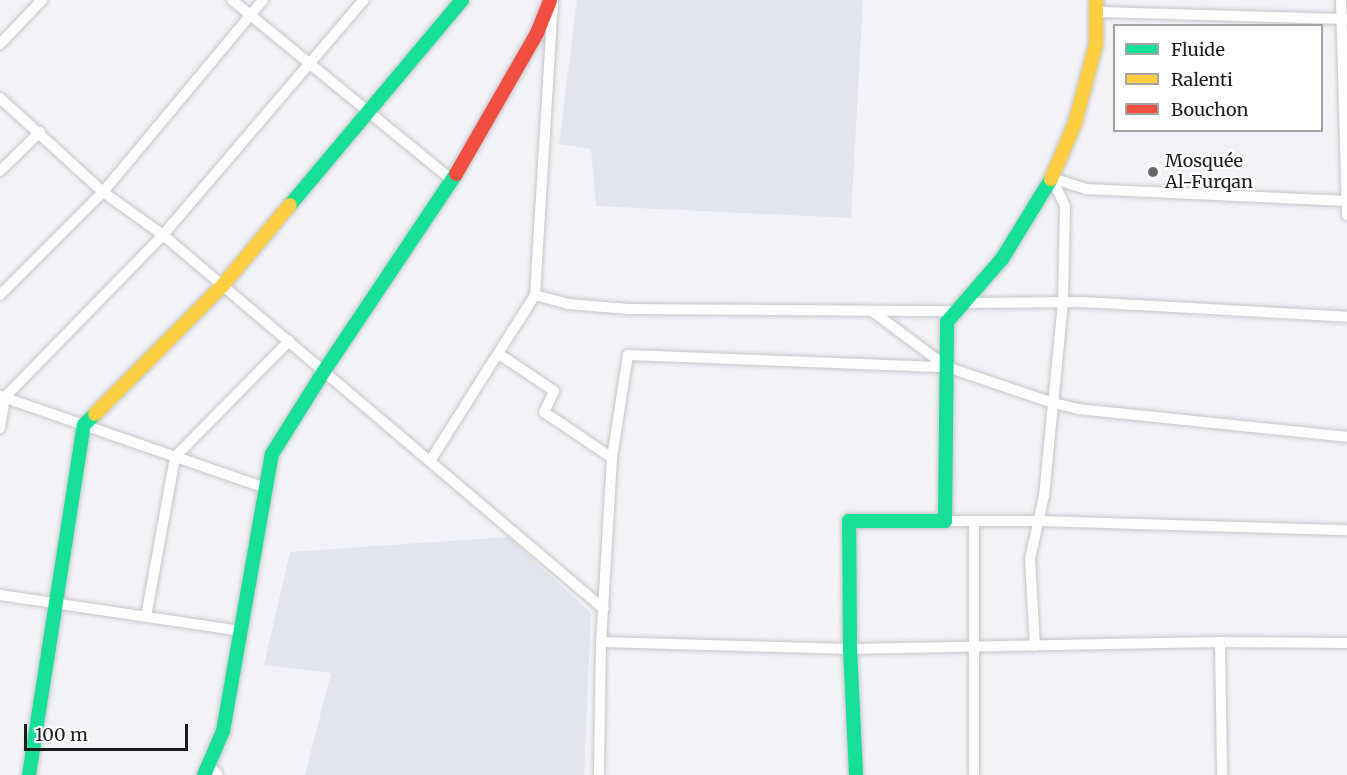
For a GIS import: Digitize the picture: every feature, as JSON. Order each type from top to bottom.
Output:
[{"type":"street","points":[[0,44],[42,0]]},
{"type":"street","points":[[232,0],[452,180]]},
{"type":"street","points":[[0,295],[103,192],[263,0]]},
{"type":"street","points":[[0,428],[3,396],[163,235],[364,0]]},
{"type":"street","points":[[29,775],[84,425],[223,285],[462,0]]},
{"type":"street","points":[[210,772],[224,731],[272,454],[324,371],[452,180],[537,33],[552,0]]},
{"type":"street","points":[[430,461],[535,295],[552,0]]},
{"type":"street","points":[[1341,0],[1344,19],[1347,215]]},
{"type":"street","points":[[945,521],[947,322],[1002,260],[1052,178],[1075,123],[1096,44],[1096,6],[1344,19]]},
{"type":"street","points":[[0,98],[40,132],[103,192],[163,235],[604,609]]},
{"type":"street","points":[[0,171],[40,132]]},
{"type":"street","points":[[1052,178],[1085,189],[1347,201]]},
{"type":"street","points":[[1035,646],[1030,559],[1044,496],[1063,302],[1065,206],[1052,178]]},
{"type":"street","points":[[535,295],[568,304],[629,309],[872,311],[1063,302],[1347,317]]},
{"type":"street","points":[[872,311],[947,367]]},
{"type":"street","points":[[146,617],[175,457],[289,341]]},
{"type":"street","points":[[499,354],[554,392],[544,412],[612,458]]},
{"type":"street","points":[[599,775],[601,642],[612,458],[628,355],[947,367],[1053,403],[1078,409],[1347,437]]},
{"type":"street","points":[[3,396],[265,488]]},
{"type":"street","points":[[856,775],[850,649],[849,521],[1039,521],[1347,530]]},
{"type":"street","points":[[974,521],[974,775]]},
{"type":"street","points":[[0,595],[240,631]]},
{"type":"street","points":[[601,642],[850,649],[1220,642],[1347,643]]},
{"type":"street","points":[[1220,642],[1222,775]]},
{"type":"shaded area","points":[[577,0],[863,0],[851,218],[596,206],[591,149],[559,144]]},
{"type":"shaded area","points":[[508,537],[591,613],[584,775],[305,775],[331,673],[264,665],[290,552]]},
{"type":"traffic: fast","points":[[290,205],[462,0]]},
{"type":"traffic: fast","points":[[204,775],[223,731],[272,454],[324,371],[456,174]]},
{"type":"traffic: fast","points":[[856,775],[850,649],[849,521],[945,521],[947,322],[1002,259],[1051,179]]},
{"type":"traffic: fast","points":[[29,775],[84,425],[95,414]]},
{"type":"traffic: slow","points":[[1051,179],[1075,123],[1096,44],[1096,0]]},
{"type":"traffic: slow","points":[[95,414],[223,285],[290,205]]},
{"type":"traffic: jam","points":[[456,174],[537,33],[550,0]]},
{"type":"place","name":"Mosquée Al-Furqan","points":[[1153,172]]}]
